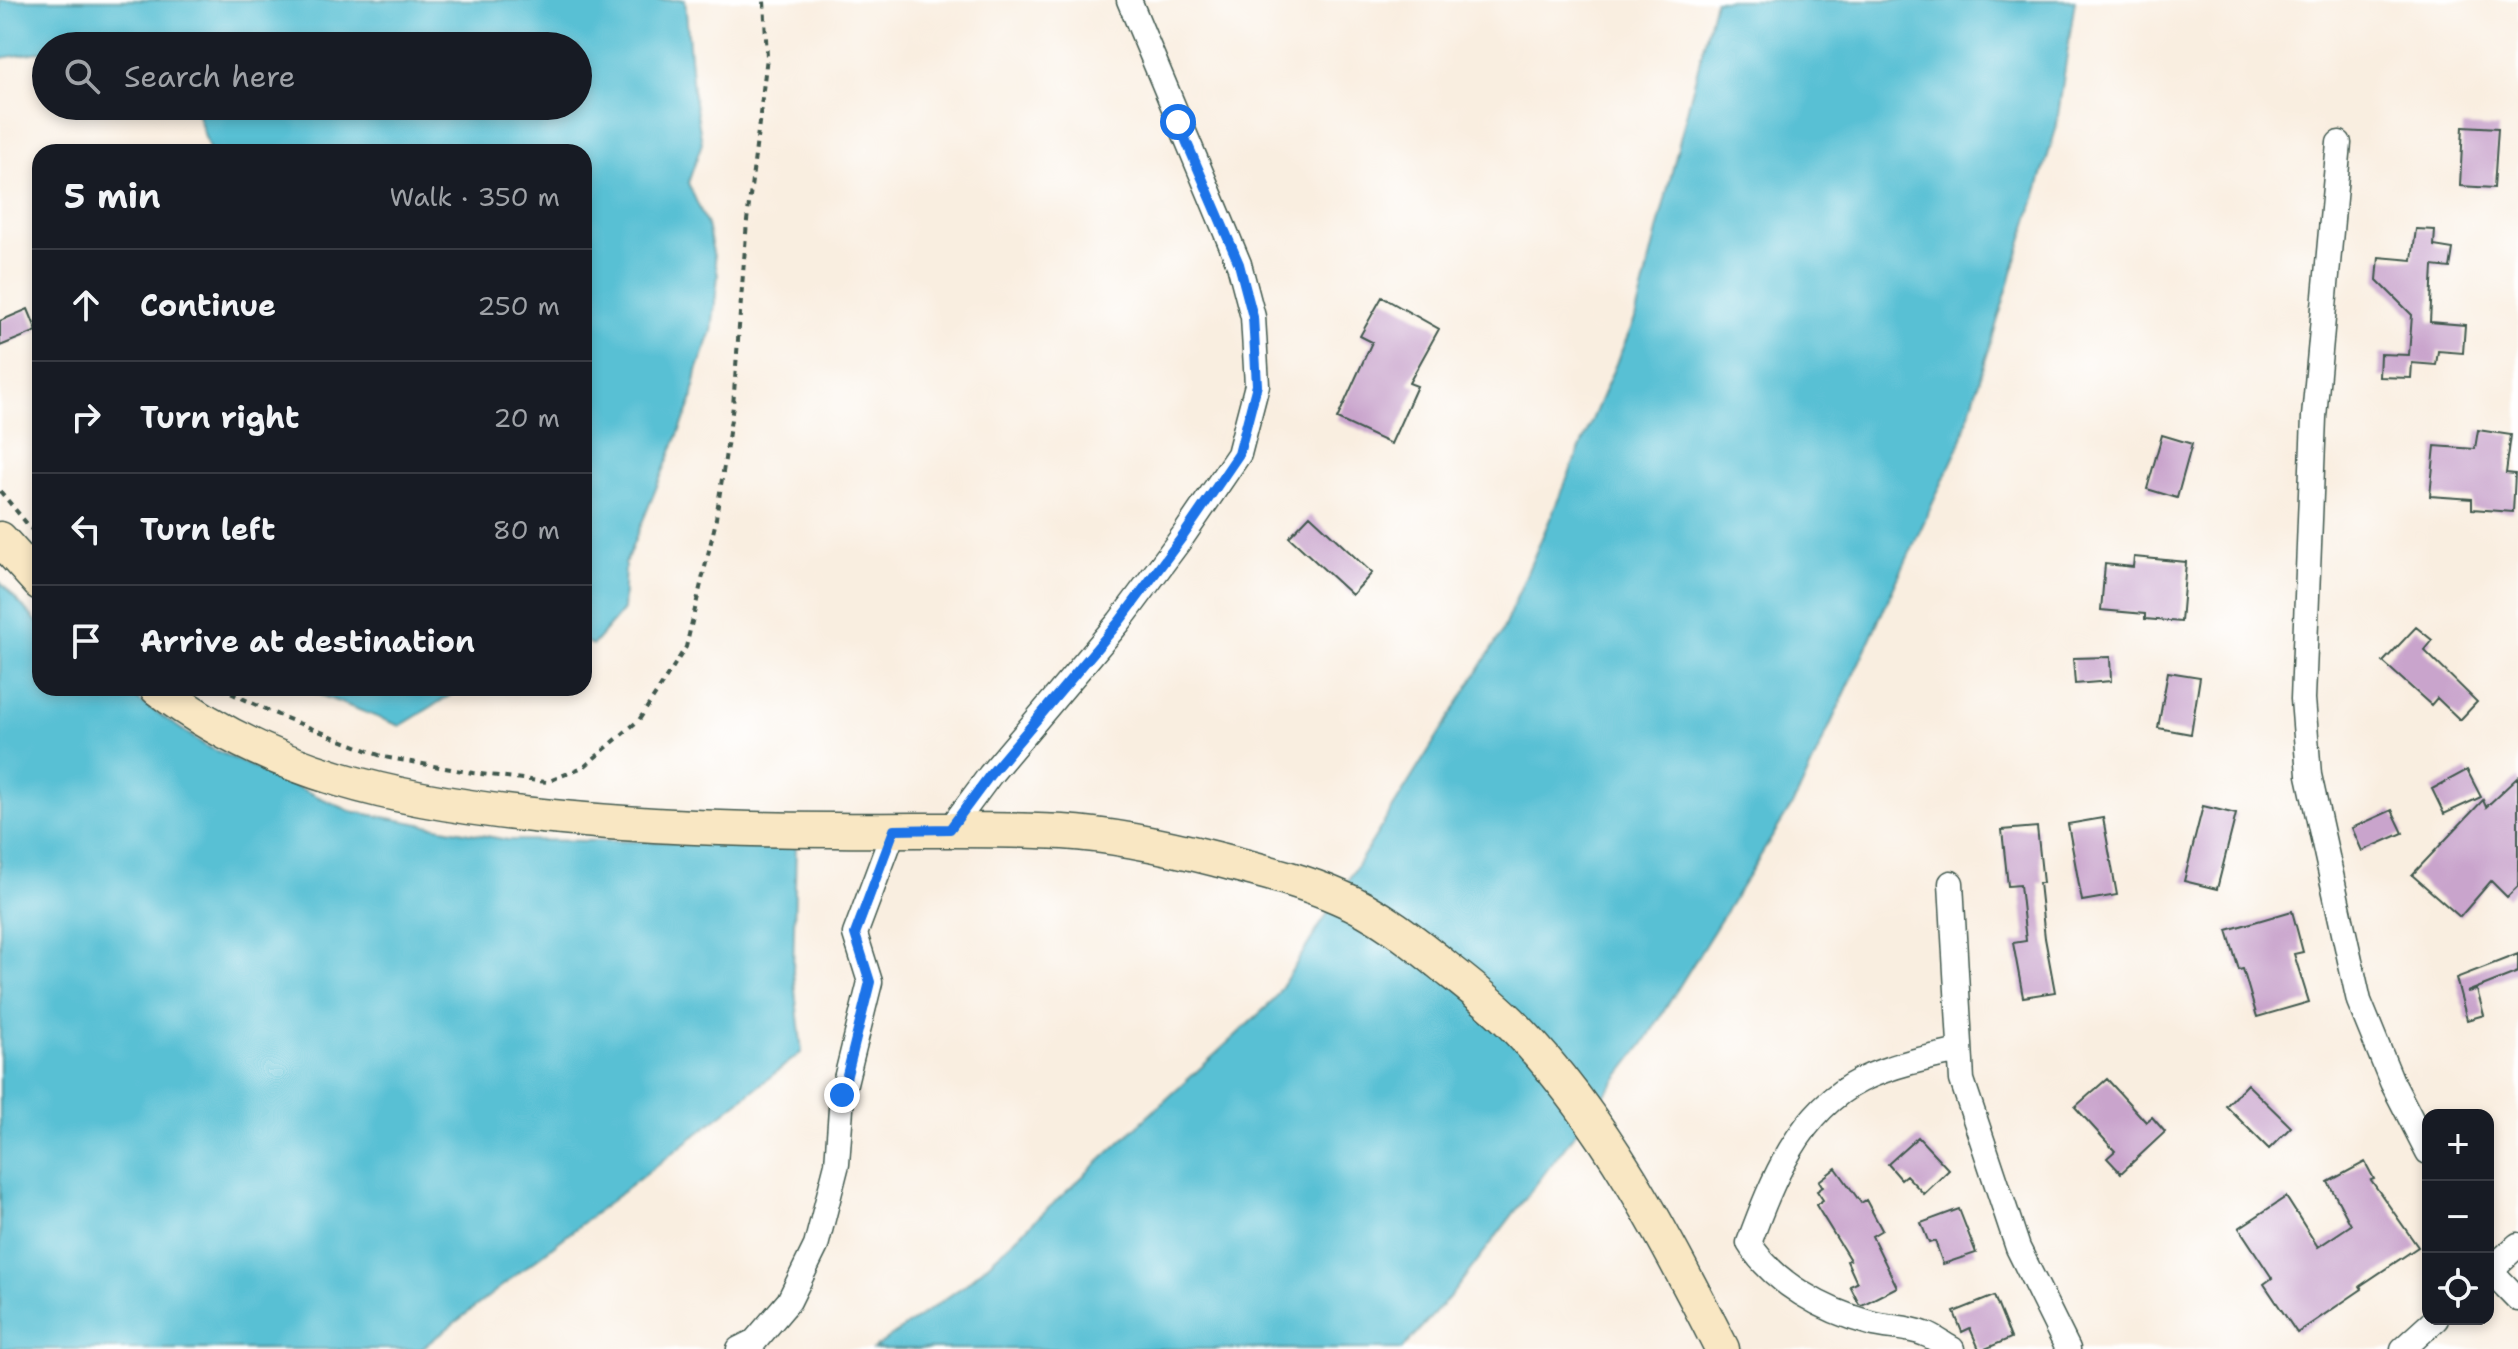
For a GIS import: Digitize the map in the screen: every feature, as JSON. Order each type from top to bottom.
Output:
[{"type":"main road","points":[[0,539],[32,574]]},
{"type":"main road","points":[[169,696],[234,739],[305,770],[406,797],[569,819],[836,830],[950,829],[1069,833],[1183,851],[1271,873],[1342,898],[1410,938],[1514,1025],[1564,1085],[1663,1233],[1722,1349]]},
{"type":"street","points":[[950,829],[990,775],[1119,622],[1183,536],[1239,454],[1257,385],[1253,317],[1239,264],[1129,0]]},
{"type":"street","points":[[2339,143],[2314,417],[2303,699],[2308,760],[2359,1001],[2392,1082],[2422,1140]]},
{"type":"street","points":[[739,1349],[755,1341],[789,1301],[816,1246],[837,1164],[842,1095],[870,982],[855,934],[894,830]]},
{"type":"street","points":[[1951,883],[1962,1080],[2018,1248],[2068,1349]]},
{"type":"street","points":[[1952,1349],[1924,1333],[1869,1323],[1817,1302],[1784,1282],[1759,1260],[1749,1243],[1790,1148],[1819,1109],[1859,1081],[1906,1063],[1960,1051]]},
{"type":"street","points":[[2494,1265],[2518,1245]]},
{"type":"street","points":[[2494,1276],[2518,1299]]},
{"type":"street","points":[[2403,1349],[2429,1325]]},
{"type":"path","points":[[237,696],[384,757],[547,782],[585,766],[639,720],[686,647],[715,525],[733,406],[747,221],[767,57],[764,0]]},
{"type":"path","points":[[0,491],[32,529]]},
{"type":"water","points":[[0,0],[685,0],[693,91],[702,143],[688,183],[707,225],[718,275],[712,331],[697,371],[692,401],[625,564],[623,610],[593,645],[592,144],[207,144],[200,120],[592,120],[592,32],[32,32],[32,53],[0,58]]},
{"type":"water","points":[[1715,0],[2075,0],[2056,129],[1960,444],[1797,797],[1644,1043],[1452,1294],[1402,1349],[873,1349],[965,1285],[1273,1001],[1501,634],[1635,319]]},
{"type":"water","points":[[0,582],[32,616],[32,696],[133,696],[206,746],[350,811],[508,840],[796,843],[793,972],[802,1052],[421,1349],[0,1349]]},
{"type":"water","points":[[323,696],[449,696],[400,726]]},
{"type":"building","points":[[2463,126],[2498,128],[2494,188],[2460,186]]},
{"type":"building","points":[[2416,229],[2435,230],[2434,246],[2453,249],[2450,268],[2433,266],[2430,322],[2465,325],[2463,353],[2438,351],[2436,365],[2412,363],[2411,378],[2379,377],[2380,354],[2409,355],[2412,315],[2377,280],[2379,257],[2412,260]]},
{"type":"building","points":[[1382,297],[1439,329],[1409,383],[1417,386],[1391,444],[1337,419],[1372,342],[1360,336]]},
{"type":"building","points":[[28,309],[32,333],[0,346],[0,321]]},
{"type":"building","points":[[2478,430],[2511,435],[2506,473],[2515,474],[2513,512],[2472,509],[2472,499],[2430,496],[2435,446],[2475,449]]},
{"type":"building","points":[[2162,435],[2192,444],[2177,498],[2147,489]]},
{"type":"building","points":[[1310,515],[1372,573],[1352,595],[1289,537]]},
{"type":"building","points":[[2134,557],[2186,562],[2181,622],[2145,619],[2145,614],[2101,610],[2105,564],[2133,567]]},
{"type":"building","points":[[2416,627],[2432,640],[2424,650],[2477,702],[2460,720],[2437,698],[2431,705],[2383,662]]},
{"type":"building","points":[[2110,657],[2111,681],[2075,684],[2073,658]]},
{"type":"building","points":[[2168,672],[2200,677],[2191,734],[2158,728]]},
{"type":"building","points":[[2467,770],[2481,797],[2444,814],[2432,789]]},
{"type":"building","points":[[2518,777],[2518,886],[2507,897],[2491,881],[2460,917],[2412,875],[2483,800],[2486,807]]},
{"type":"building","points":[[2203,806],[2236,814],[2217,889],[2184,881]]},
{"type":"building","points":[[2392,810],[2403,833],[2362,851],[2352,828]]},
{"type":"building","points":[[2103,818],[2117,895],[2082,901],[2068,824]]},
{"type":"building","points":[[2037,827],[2045,938],[2055,992],[2023,997],[2013,943],[2026,941],[2020,885],[2008,886],[2002,830]]},
{"type":"building","points":[[2292,911],[2303,952],[2294,954],[2309,1002],[2257,1017],[2243,969],[2239,970],[2227,930]]},
{"type":"building","points":[[2518,954],[2518,972],[2467,992],[2477,990],[2484,1015],[2467,1020],[2456,978]]},
{"type":"building","points":[[2107,1079],[2146,1122],[2152,1117],[2165,1132],[2121,1173],[2107,1158],[2115,1151],[2075,1107]]},
{"type":"building","points":[[2247,1084],[2291,1127],[2269,1149],[2226,1106]]},
{"type":"building","points":[[1918,1137],[1949,1170],[1924,1194],[1906,1175],[1901,1179],[1888,1164]]},
{"type":"building","points":[[2365,1162],[2374,1179],[2371,1180],[2418,1247],[2297,1333],[2264,1284],[2272,1278],[2239,1228],[2286,1197],[2318,1247],[2351,1225],[2328,1182]]},
{"type":"building","points":[[1836,1168],[1861,1203],[1866,1200],[1882,1230],[1872,1236],[1897,1287],[1862,1305],[1850,1286],[1857,1283],[1847,1261],[1850,1260],[1816,1205],[1823,1200],[1817,1191],[1823,1187],[1819,1181]]},
{"type":"building","points":[[1959,1209],[1976,1253],[1943,1264],[1935,1241],[1929,1243],[1921,1223]]},
{"type":"building","points":[[1994,1296],[2011,1338],[1979,1349],[1970,1328],[1962,1332],[1954,1312]]},
{"type":"route","points":[[842,1095],[870,982],[855,934],[894,830],[950,829],[990,775],[1119,622],[1239,454],[1257,385],[1253,317],[1239,264],[1178,122]]}]
